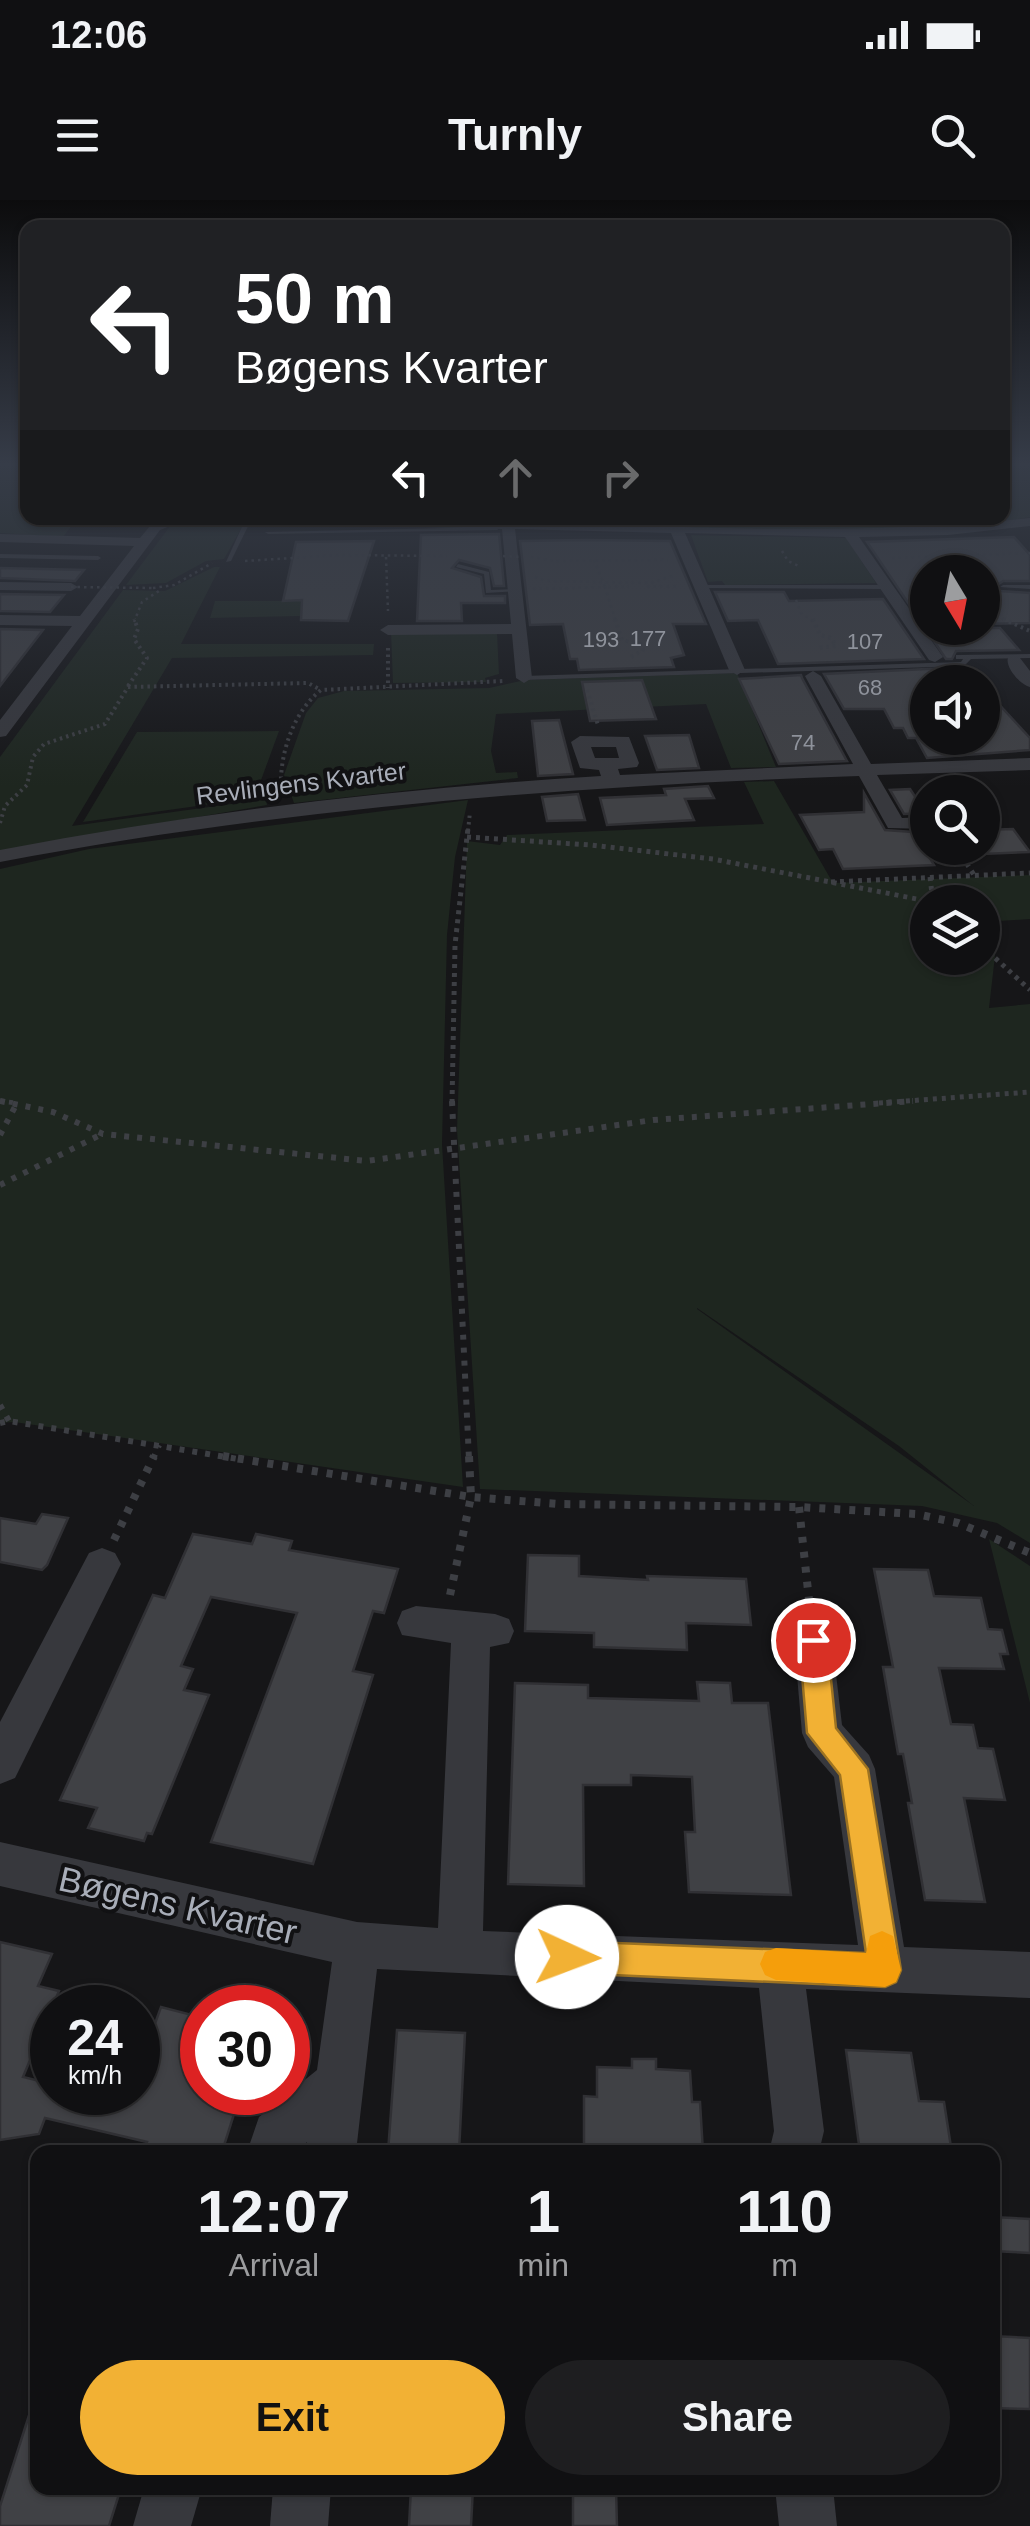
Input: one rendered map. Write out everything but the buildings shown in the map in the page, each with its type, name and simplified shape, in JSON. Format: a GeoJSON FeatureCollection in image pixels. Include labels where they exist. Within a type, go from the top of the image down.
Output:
{"type":"FeatureCollection","features":[{"type":"Feature","properties":{"kind":"street"},"geometry":{"type":"LineString","coordinates":[[0,732],[123,570]]}},
{"type":"Feature","properties":{"kind":"street"},"geometry":{"type":"LineString","coordinates":[[513,570],[524,678]]}},
{"type":"Feature","properties":{"kind":"street"},"geometry":{"type":"LineString","coordinates":[[694,570],[737,670]]}},
{"type":"Feature","properties":{"kind":"street"},"geometry":{"type":"LineString","coordinates":[[873,570],[935,657]]}},
{"type":"Feature","properties":{"kind":"street"},"geometry":{"type":"LineString","coordinates":[[0,586],[71,587]]}},
{"type":"Feature","properties":{"kind":"street"},"geometry":{"type":"LineString","coordinates":[[0,620],[84,622]]}},
{"type":"Feature","properties":{"kind":"street"},"geometry":{"type":"LineString","coordinates":[[388,630],[519,629]]}},
{"type":"Feature","properties":{"kind":"street"},"geometry":{"type":"LineString","coordinates":[[1022,659],[1030,682]]}},
{"type":"Feature","properties":{"kind":"street"},"geometry":{"type":"LineString","coordinates":[[813,676],[895,824],[910,824]]}},
{"type":"Feature","properties":{"kind":"street"},"geometry":{"type":"LineString","coordinates":[[603,742],[580,742],[586,764],[610,771]]}},
{"type":"Feature","properties":{"kind":"street","name":"Revlingens Kvarter"},"geometry":{"type":"LineString","coordinates":[[0,856],[162,826],[610,771],[864,770],[1030,764]]}},
{"type":"Feature","properties":{"kind":"street"},"geometry":{"type":"LineString","coordinates":[[0,1764],[102,1564]]}},
{"type":"Feature","properties":{"kind":"street"},"geometry":{"type":"LineString","coordinates":[[456,1627],[460,1953]]}},
{"type":"Feature","properties":{"kind":"street"},"geometry":{"type":"LineString","coordinates":[[813,1640],[822,1733],[854,1769],[885,1970]]}},
{"type":"Feature","properties":{"kind":"street","name":"Bøgens Kvarter"},"geometry":{"type":"LineString","coordinates":[[0,1864],[357,1945],[460,1953],[1030,1975]]}},
{"type":"Feature","properties":{"kind":"street"},"geometry":{"type":"LineString","coordinates":[[332,2145],[357,1945]]}},
{"type":"Feature","properties":{"kind":"street"},"geometry":{"type":"LineString","coordinates":[[780,1964],[799,2131],[796,2145]]}},
{"type":"Feature","properties":{"kind":"street"},"geometry":{"type":"LineString","coordinates":[[274,2145],[277,2135],[337,2086]]}},
{"type":"Feature","properties":{"kind":"street"},"geometry":{"type":"LineString","coordinates":[[162,2526],[172,2495]]}},
{"type":"Feature","properties":{"kind":"street"},"geometry":{"type":"LineString","coordinates":[[299,2526],[301,2495]]}},
{"type":"Feature","properties":{"kind":"street"},"geometry":{"type":"LineString","coordinates":[[805,2495],[808,2526]]}},
{"type":"Feature","properties":{"kind":"lane"},"geometry":{"type":"LineString","coordinates":[[473,570],[487,573],[488,592],[517,586]]}},
{"type":"Feature","properties":{"kind":"lane"},"geometry":{"type":"LineString","coordinates":[[701,586],[885,587]]}},
{"type":"Feature","properties":{"kind":"lane"},"geometry":{"type":"LineString","coordinates":[[1003,587],[1030,586]]}},
{"type":"Feature","properties":{"kind":"lane"},"geometry":{"type":"LineString","coordinates":[[935,657],[1022,659]]}},
{"type":"Feature","properties":{"kind":"lane"},"geometry":{"type":"LineString","coordinates":[[524,678],[964,664],[968,657]]}},
{"type":"Feature","properties":{"kind":"path"},"geometry":{"type":"LineString","coordinates":[[0,823],[6,806],[26,786],[33,756],[44,744],[105,724],[147,658],[134,639],[138,630],[133,621],[142,602],[196,570]]}},
{"type":"Feature","properties":{"kind":"path"},"geometry":{"type":"LineString","coordinates":[[597,570],[622,640],[640,644],[643,650],[627,659],[629,668],[650,676]]}},
{"type":"Feature","properties":{"kind":"path"},"geometry":{"type":"LineString","coordinates":[[517,586],[600,581],[650,583],[676,574]]}},
{"type":"Feature","properties":{"kind":"path"},"geometry":{"type":"LineString","coordinates":[[517,586],[701,586]]}},
{"type":"Feature","properties":{"kind":"path"},"geometry":{"type":"LineString","coordinates":[[789,586],[801,613],[812,616],[820,635],[831,638],[836,646],[818,648],[834,653],[840,668]]}},
{"type":"Feature","properties":{"kind":"path"},"geometry":{"type":"LineString","coordinates":[[71,587],[164,588]]}},
{"type":"Feature","properties":{"kind":"path"},"geometry":{"type":"LineString","coordinates":[[1000,616],[1005,622],[1030,631]]}},
{"type":"Feature","properties":{"kind":"path"},"geometry":{"type":"LineString","coordinates":[[128,686],[308,684],[322,690],[470,685],[524,678]]}},
{"type":"Feature","properties":{"kind":"path"},"geometry":{"type":"LineString","coordinates":[[583,679],[603,742]]}},
{"type":"Feature","properties":{"kind":"path"},"geometry":{"type":"LineString","coordinates":[[286,809],[279,786],[300,710],[309,697],[322,690]]}},
{"type":"Feature","properties":{"kind":"path"},"geometry":{"type":"LineString","coordinates":[[456,1627],[471,1498],[452,1150],[455,946],[474,787]]}},
{"type":"Feature","properties":{"kind":"path"},"geometry":{"type":"LineString","coordinates":[[466,836],[591,844],[713,859],[770,867],[818,882],[910,898]]}},
{"type":"Feature","properties":{"kind":"path"},"geometry":{"type":"LineString","coordinates":[[968,865],[974,875]]}},
{"type":"Feature","properties":{"kind":"path"},"geometry":{"type":"LineString","coordinates":[[818,882],[1030,873]]}},
{"type":"Feature","properties":{"kind":"path"},"geometry":{"type":"LineString","coordinates":[[930,877],[931,885]]}},
{"type":"Feature","properties":{"kind":"path"},"geometry":{"type":"LineString","coordinates":[[1000,962],[1030,990]]}},
{"type":"Feature","properties":{"kind":"path"},"geometry":{"type":"LineString","coordinates":[[0,1101],[78,1119],[103,1134],[324,1159],[406,1158],[653,1120],[1030,1092]]}},
{"type":"Feature","properties":{"kind":"path"},"geometry":{"type":"LineString","coordinates":[[0,1134],[17,1103]]}},
{"type":"Feature","properties":{"kind":"path"},"geometry":{"type":"LineString","coordinates":[[0,1185],[37,1163],[103,1134]]}},
{"type":"Feature","properties":{"kind":"path"},"geometry":{"type":"LineString","coordinates":[[0,1405],[4,1422],[471,1498],[558,1504],[798,1506],[916,1514],[958,1522],[1030,1553]]}},
{"type":"Feature","properties":{"kind":"path"},"geometry":{"type":"LineString","coordinates":[[102,1564],[159,1446]]}},
{"type":"Feature","properties":{"kind":"path"},"geometry":{"type":"LineString","coordinates":[[798,1506],[813,1640]]}},
{"type":"Feature","properties":{"kind":"shaded area"},"geometry":{"type":"Polygon","coordinates":[[[138,570],[190,570],[166,583],[126,585],[138,570]]]}},
{"type":"Feature","properties":{"kind":"shaded area"},"geometry":{"type":"Polygon","coordinates":[[[209,570],[219,570],[181,644],[374,644],[373,655],[172,658],[72,826],[266,799],[267,805],[0,851],[0,757],[123,590],[165,591],[209,570]]]}},
{"type":"Feature","properties":{"kind":"shaded area"},"geometry":{"type":"Polygon","coordinates":[[[703,570],[867,570],[876,583],[725,585],[722,581],[708,582],[703,570]]]}},
{"type":"Feature","properties":{"kind":"shaded area"},"geometry":{"type":"Polygon","coordinates":[[[215,601],[304,601],[300,616],[210,618],[215,601]]]}},
{"type":"Feature","properties":{"kind":"shaded area"},"geometry":{"type":"Polygon","coordinates":[[[391,632],[497,633],[499,674],[485,678],[486,682],[393,683],[391,632]]]}},
{"type":"Feature","properties":{"kind":"shaded area"},"geometry":{"type":"Polygon","coordinates":[[[737,673],[776,767],[731,768],[706,704],[496,714],[491,751],[496,773],[517,772],[518,778],[294,803],[284,775],[306,713],[318,698],[344,691],[489,688],[525,680],[737,673]]]}},
{"type":"Feature","properties":{"kind":"shaded area"},"geometry":{"type":"Polygon","coordinates":[[[279,731],[260,783],[262,797],[83,822],[137,732],[279,731]]]}},
{"type":"Feature","properties":{"kind":"shaded area"},"geometry":{"type":"Polygon","coordinates":[[[774,781],[833,883],[1030,875],[1030,919],[1000,921],[1000,885],[910,885],[910,975],[993,975],[989,1008],[1030,1004],[1030,1543],[997,1523],[922,1506],[480,1489],[457,1130],[467,841],[500,845],[507,835],[764,824],[744,782],[774,781]],[[697,1308],[974,1506],[899,1446],[697,1308]]]}},
{"type":"Feature","properties":{"kind":"shaded area"},"geometry":{"type":"Polygon","coordinates":[[[468,800],[455,857],[447,935],[442,1144],[463,1487],[0,1423],[0,869],[89,849],[468,800]]]}},
{"type":"Feature","properties":{"kind":"shaded area"},"geometry":{"type":"Polygon","coordinates":[[[989,1539],[1030,1566],[1030,1703],[989,1539]]]}},
{"type":"Feature","properties":{"kind":"slow traffic"},"geometry":{"type":"LineString","coordinates":[[776,1964],[885,1970],[882,1947]]}},
{"type":"Feature","properties":{"kind":"route"},"geometry":{"type":"LineString","coordinates":[[567,1957],[885,1970],[854,1769],[822,1733],[813,1640]]}}]}
